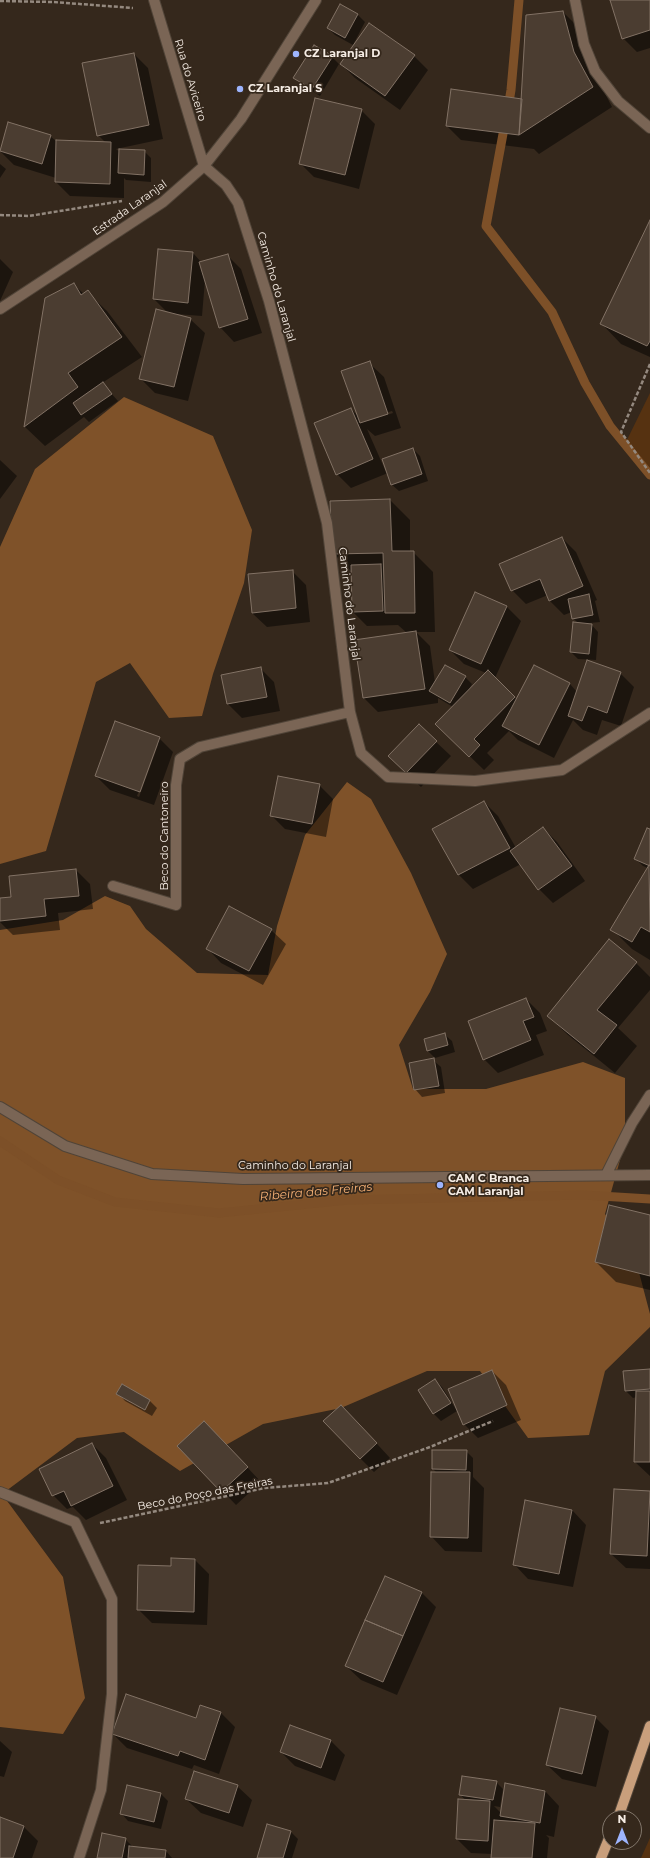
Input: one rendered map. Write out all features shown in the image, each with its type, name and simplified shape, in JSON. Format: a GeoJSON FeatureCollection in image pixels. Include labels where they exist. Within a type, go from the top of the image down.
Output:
{"type":"FeatureCollection","features":[{"type":"Feature","properties":{"kind":"main road"},"geometry":{"type":"LineString","coordinates":[[621,1810],[650,1726]]}},
{"type":"Feature","properties":{"kind":"street","name":"Rua do Aviceiro"},"geometry":{"type":"LineString","coordinates":[[154,0],[204,166]]}},
{"type":"Feature","properties":{"kind":"street","name":"Estrada Laranjal"},"geometry":{"type":"LineString","coordinates":[[0,309],[163,202],[204,166],[241,119],[316,0]]}},
{"type":"Feature","properties":{"kind":"street"},"geometry":{"type":"LineString","coordinates":[[575,0],[584,44],[595,71],[618,101],[650,128]]}},
{"type":"Feature","properties":{"kind":"street","name":"Caminho do Laranjal"},"geometry":{"type":"LineString","coordinates":[[204,166],[226,185],[238,203],[268,301],[326,523],[350,712],[360,753],[388,777],[475,781],[562,770],[650,713]]}},
{"type":"Feature","properties":{"kind":"street","name":"Beco do Cantoneiro"},"geometry":{"type":"LineString","coordinates":[[113,886],[176,905],[176,785],[180,759],[200,747],[350,712]]}},
{"type":"Feature","properties":{"kind":"street"},"geometry":{"type":"LineString","coordinates":[[606,1175],[632,1123],[650,1094]]}},
{"type":"Feature","properties":{"kind":"street","name":"Caminho do Laranjal"},"geometry":{"type":"LineString","coordinates":[[0,1108],[65,1146],[152,1174],[243,1179],[650,1175]]}},
{"type":"Feature","properties":{"kind":"street"},"geometry":{"type":"LineString","coordinates":[[0,1492],[74,1522],[112,1599],[112,1694],[101,1790],[79,1858]]}},
{"type":"Feature","properties":{"kind":"path"},"geometry":{"type":"LineString","coordinates":[[0,1],[130,7],[160,20]]}},
{"type":"Feature","properties":{"kind":"path"},"geometry":{"type":"LineString","coordinates":[[0,215],[29,216],[137,199],[163,202]]}},
{"type":"Feature","properties":{"kind":"path"},"geometry":{"type":"LineString","coordinates":[[650,364],[621,432],[650,473]]}},
{"type":"Feature","properties":{"kind":"path","name":"Beco do Poço das Freiras"},"geometry":{"type":"LineString","coordinates":[[78,1528],[265,1488],[328,1483],[430,1447],[493,1421]]}},
{"type":"Feature","properties":{"kind":"shaded area"},"geometry":{"type":"Polygon","coordinates":[[[650,393],[650,472],[624,446],[650,393]]]}},
{"type":"Feature","properties":{"kind":"shaded area"},"geometry":{"type":"Polygon","coordinates":[[[124,397],[213,436],[252,530],[244,583],[213,674],[202,716],[169,718],[130,663],[96,682],[46,851],[0,864],[0,547],[35,469],[124,397]]]}},
{"type":"Feature","properties":{"kind":"shaded area"},"geometry":{"type":"Polygon","coordinates":[[[347,782],[371,799],[411,873],[447,954],[430,992],[399,1045],[413,1089],[486,1089],[583,1062],[625,1078],[625,1142],[605,1214],[636,1261],[650,1314],[650,1327],[605,1371],[589,1435],[528,1438],[480,1371],[427,1371],[341,1408],[263,1424],[180,1471],[124,1432],[77,1438],[2,1494],[63,1577],[85,1698],[63,1734],[0,1727],[0,930],[63,920],[105,896],[130,906],[146,929],[197,973],[268,975],[277,926],[305,835],[347,782]]]}},
{"type":"Feature","properties":{"kind":"shaded area"},"geometry":{"type":"Polygon","coordinates":[[[650,1838],[650,1858],[641,1858],[650,1838]]]}},
{"type":"Feature","properties":{"kind":"building"},"geometry":{"type":"Polygon","coordinates":[[[610,0],[650,0],[650,30],[622,39],[610,0]]]}},
{"type":"Feature","properties":{"kind":"building"},"geometry":{"type":"Polygon","coordinates":[[[340,4],[358,14],[345,38],[327,28],[340,4]]]}},
{"type":"Feature","properties":{"kind":"building"},"geometry":{"type":"Polygon","coordinates":[[[563,11],[574,52],[593,87],[519,135],[526,15],[563,11]]]}},
{"type":"Feature","properties":{"kind":"building"},"geometry":{"type":"Polygon","coordinates":[[[369,23],[415,55],[385,96],[340,64],[369,23]]]}},
{"type":"Feature","properties":{"kind":"building"},"geometry":{"type":"Polygon","coordinates":[[[314,45],[333,56],[312,89],[293,78],[314,45]]]}},
{"type":"Feature","properties":{"kind":"building"},"geometry":{"type":"Polygon","coordinates":[[[134,53],[149,125],[97,136],[82,63],[134,53]]]}},
{"type":"Feature","properties":{"kind":"building"},"geometry":{"type":"Polygon","coordinates":[[[451,89],[522,99],[519,135],[446,126],[451,89]]]}},
{"type":"Feature","properties":{"kind":"building"},"geometry":{"type":"Polygon","coordinates":[[[315,98],[362,109],[345,175],[299,164],[315,98]]]}},
{"type":"Feature","properties":{"kind":"building"},"geometry":{"type":"Polygon","coordinates":[[[8,122],[51,135],[42,164],[0,151],[8,122]]]}},
{"type":"Feature","properties":{"kind":"building"},"geometry":{"type":"Polygon","coordinates":[[[56,140],[111,142],[110,184],[55,182],[56,140]]]}},
{"type":"Feature","properties":{"kind":"building"},"geometry":{"type":"Polygon","coordinates":[[[119,149],[145,150],[144,175],[118,173],[119,149]]]}},
{"type":"Feature","properties":{"kind":"building"},"geometry":{"type":"Polygon","coordinates":[[[650,220],[650,341],[647,346],[600,324],[650,220]]]}},
{"type":"Feature","properties":{"kind":"building"},"geometry":{"type":"Polygon","coordinates":[[[158,249],[193,252],[188,303],[153,299],[158,249]]]}},
{"type":"Feature","properties":{"kind":"building"},"geometry":{"type":"Polygon","coordinates":[[[228,254],[248,319],[219,328],[199,262],[228,254]]]}},
{"type":"Feature","properties":{"kind":"building"},"geometry":{"type":"Polygon","coordinates":[[[74,283],[81,295],[88,290],[122,337],[68,373],[78,387],[24,427],[45,298],[74,283]]]}},
{"type":"Feature","properties":{"kind":"building"},"geometry":{"type":"Polygon","coordinates":[[[156,309],[191,318],[174,387],[139,379],[156,309]]]}},
{"type":"Feature","properties":{"kind":"building"},"geometry":{"type":"Polygon","coordinates":[[[370,361],[388,414],[360,423],[341,371],[370,361]]]}},
{"type":"Feature","properties":{"kind":"building"},"geometry":{"type":"Polygon","coordinates":[[[103,382],[112,394],[81,415],[73,403],[103,382]]]}},
{"type":"Feature","properties":{"kind":"building"},"geometry":{"type":"Polygon","coordinates":[[[351,408],[373,459],[336,475],[314,423],[351,408]]]}},
{"type":"Feature","properties":{"kind":"building"},"geometry":{"type":"Polygon","coordinates":[[[413,448],[422,474],[391,485],[382,459],[413,448]]]}},
{"type":"Feature","properties":{"kind":"building"},"geometry":{"type":"Polygon","coordinates":[[[390,499],[392,551],[414,551],[415,613],[385,613],[383,553],[332,554],[330,501],[390,499]]]}},
{"type":"Feature","properties":{"kind":"building"},"geometry":{"type":"Polygon","coordinates":[[[562,537],[583,586],[549,601],[540,579],[511,591],[499,564],[562,537]]]}},
{"type":"Feature","properties":{"kind":"building"},"geometry":{"type":"Polygon","coordinates":[[[381,564],[383,611],[352,612],[351,565],[381,564]]]}},
{"type":"Feature","properties":{"kind":"building"},"geometry":{"type":"Polygon","coordinates":[[[293,570],[296,608],[252,613],[248,574],[293,570]]]}},
{"type":"Feature","properties":{"kind":"building"},"geometry":{"type":"Polygon","coordinates":[[[475,592],[507,606],[481,664],[449,650],[475,592]]]}},
{"type":"Feature","properties":{"kind":"building"},"geometry":{"type":"Polygon","coordinates":[[[589,594],[593,615],[572,619],[568,599],[589,594]]]}},
{"type":"Feature","properties":{"kind":"building"},"geometry":{"type":"Polygon","coordinates":[[[573,622],[592,624],[589,654],[570,652],[573,622]]]}},
{"type":"Feature","properties":{"kind":"building"},"geometry":{"type":"Polygon","coordinates":[[[416,631],[425,689],[363,698],[354,640],[416,631]]]}},
{"type":"Feature","properties":{"kind":"building"},"geometry":{"type":"Polygon","coordinates":[[[587,660],[621,672],[607,713],[588,706],[582,721],[568,716],[587,660]]]}},
{"type":"Feature","properties":{"kind":"building"},"geometry":{"type":"Polygon","coordinates":[[[445,665],[466,676],[450,703],[429,691],[445,665]]]}},
{"type":"Feature","properties":{"kind":"building"},"geometry":{"type":"Polygon","coordinates":[[[534,665],[570,683],[539,745],[502,726],[534,665]]]}},
{"type":"Feature","properties":{"kind":"building"},"geometry":{"type":"Polygon","coordinates":[[[261,667],[267,697],[227,704],[221,675],[261,667]]]}},
{"type":"Feature","properties":{"kind":"building"},"geometry":{"type":"Polygon","coordinates":[[[488,670],[515,697],[474,739],[480,745],[469,757],[435,724],[488,670]]]}},
{"type":"Feature","properties":{"kind":"building"},"geometry":{"type":"Polygon","coordinates":[[[115,721],[160,737],[140,792],[95,776],[115,721]]]}},
{"type":"Feature","properties":{"kind":"building"},"geometry":{"type":"Polygon","coordinates":[[[419,724],[437,741],[406,773],[388,756],[419,724]]]}},
{"type":"Feature","properties":{"kind":"building"},"geometry":{"type":"Polygon","coordinates":[[[278,776],[320,784],[312,824],[270,816],[278,776]]]}},
{"type":"Feature","properties":{"kind":"building"},"geometry":{"type":"Polygon","coordinates":[[[484,801],[510,848],[458,875],[432,829],[484,801]]]}},
{"type":"Feature","properties":{"kind":"building"},"geometry":{"type":"Polygon","coordinates":[[[543,827],[572,866],[538,890],[510,851],[543,827]]]}},
{"type":"Feature","properties":{"kind":"building"},"geometry":{"type":"Polygon","coordinates":[[[647,828],[650,829],[650,866],[634,859],[647,828]]]}},
{"type":"Feature","properties":{"kind":"building"},"geometry":{"type":"Polygon","coordinates":[[[649,865],[650,932],[641,927],[632,942],[610,930],[649,865]]]}},
{"type":"Feature","properties":{"kind":"building"},"geometry":{"type":"Polygon","coordinates":[[[76,869],[79,896],[44,899],[46,916],[0,921],[0,898],[11,897],[9,876],[76,869]]]}},
{"type":"Feature","properties":{"kind":"building"},"geometry":{"type":"Polygon","coordinates":[[[229,906],[272,929],[249,971],[206,949],[229,906]]]}},
{"type":"Feature","properties":{"kind":"building"},"geometry":{"type":"Polygon","coordinates":[[[609,939],[637,962],[597,1010],[617,1025],[594,1054],[547,1016],[609,939]]]}},
{"type":"Feature","properties":{"kind":"building"},"geometry":{"type":"Polygon","coordinates":[[[526,998],[534,1017],[523,1021],[531,1040],[483,1060],[468,1021],[526,998]]]}},
{"type":"Feature","properties":{"kind":"building"},"geometry":{"type":"Polygon","coordinates":[[[445,1033],[448,1045],[427,1051],[424,1039],[445,1033]]]}},
{"type":"Feature","properties":{"kind":"building"},"geometry":{"type":"Polygon","coordinates":[[[434,1058],[439,1086],[414,1090],[409,1063],[434,1058]]]}},
{"type":"Feature","properties":{"kind":"building"},"geometry":{"type":"Polygon","coordinates":[[[609,1205],[650,1215],[650,1276],[595,1262],[609,1205]]]}},
{"type":"Feature","properties":{"kind":"building"},"geometry":{"type":"Polygon","coordinates":[[[650,1369],[650,1389],[625,1391],[623,1371],[650,1369]]]}},
{"type":"Feature","properties":{"kind":"building"},"geometry":{"type":"Polygon","coordinates":[[[492,1370],[507,1405],[463,1425],[448,1389],[492,1370]]]}},
{"type":"Feature","properties":{"kind":"building"},"geometry":{"type":"Polygon","coordinates":[[[435,1379],[451,1403],[433,1414],[418,1390],[435,1379]]]}},
{"type":"Feature","properties":{"kind":"building"},"geometry":{"type":"Polygon","coordinates":[[[122,1384],[150,1400],[145,1410],[116,1394],[122,1384]]]}},
{"type":"Feature","properties":{"kind":"building"},"geometry":{"type":"Polygon","coordinates":[[[636,1391],[650,1391],[650,1462],[634,1462],[636,1391]]]}},
{"type":"Feature","properties":{"kind":"building"},"geometry":{"type":"Polygon","coordinates":[[[341,1405],[377,1443],[360,1459],[323,1421],[341,1405]]]}},
{"type":"Feature","properties":{"kind":"building"},"geometry":{"type":"Polygon","coordinates":[[[204,1421],[248,1467],[221,1492],[177,1446],[204,1421]]]}},
{"type":"Feature","properties":{"kind":"building"},"geometry":{"type":"Polygon","coordinates":[[[92,1443],[113,1486],[71,1506],[64,1491],[52,1496],[39,1469],[92,1443]]]}},
{"type":"Feature","properties":{"kind":"building"},"geometry":{"type":"Polygon","coordinates":[[[432,1450],[467,1450],[466,1470],[432,1469],[432,1450]]]}},
{"type":"Feature","properties":{"kind":"building"},"geometry":{"type":"Polygon","coordinates":[[[431,1472],[470,1472],[468,1538],[430,1537],[431,1472]]]}},
{"type":"Feature","properties":{"kind":"building"},"geometry":{"type":"Polygon","coordinates":[[[614,1489],[650,1491],[647,1556],[610,1554],[614,1489]]]}},
{"type":"Feature","properties":{"kind":"building"},"geometry":{"type":"Polygon","coordinates":[[[525,1500],[572,1510],[559,1574],[513,1565],[525,1500]]]}},
{"type":"Feature","properties":{"kind":"building"},"geometry":{"type":"Polygon","coordinates":[[[171,1558],[195,1559],[194,1612],[137,1610],[138,1565],[171,1566],[171,1558]]]}},
{"type":"Feature","properties":{"kind":"building"},"geometry":{"type":"Polygon","coordinates":[[[385,1576],[422,1592],[403,1636],[365,1620],[385,1576]]]}},
{"type":"Feature","properties":{"kind":"building"},"geometry":{"type":"Polygon","coordinates":[[[365,1620],[403,1636],[383,1682],[345,1666],[365,1620]]]}},
{"type":"Feature","properties":{"kind":"building"},"geometry":{"type":"Polygon","coordinates":[[[126,1694],[196,1718],[200,1705],[221,1712],[205,1760],[180,1751],[178,1756],[112,1734],[126,1694]]]}},
{"type":"Feature","properties":{"kind":"building"},"geometry":{"type":"Polygon","coordinates":[[[560,1708],[596,1716],[582,1774],[546,1765],[560,1708]]]}},
{"type":"Feature","properties":{"kind":"building"},"geometry":{"type":"Polygon","coordinates":[[[290,1725],[331,1740],[321,1768],[280,1752],[290,1725]]]}},
{"type":"Feature","properties":{"kind":"building"},"geometry":{"type":"Polygon","coordinates":[[[194,1771],[238,1785],[229,1813],[185,1799],[194,1771]]]}},
{"type":"Feature","properties":{"kind":"building"},"geometry":{"type":"Polygon","coordinates":[[[462,1776],[497,1781],[493,1800],[459,1795],[462,1776]]]}},
{"type":"Feature","properties":{"kind":"building"},"geometry":{"type":"Polygon","coordinates":[[[505,1783],[545,1791],[540,1823],[500,1816],[505,1783]]]}},
{"type":"Feature","properties":{"kind":"building"},"geometry":{"type":"Polygon","coordinates":[[[127,1785],[161,1793],[154,1822],[120,1814],[127,1785]]]}},
{"type":"Feature","properties":{"kind":"building"},"geometry":{"type":"Polygon","coordinates":[[[458,1799],[490,1801],[488,1841],[456,1839],[458,1799]]]}},
{"type":"Feature","properties":{"kind":"building"},"geometry":{"type":"Polygon","coordinates":[[[0,1817],[24,1826],[13,1858],[0,1858],[0,1817]]]}},
{"type":"Feature","properties":{"kind":"building"},"geometry":{"type":"Polygon","coordinates":[[[494,1820],[535,1823],[532,1858],[491,1858],[494,1820]]]}},
{"type":"Feature","properties":{"kind":"building"},"geometry":{"type":"Polygon","coordinates":[[[267,1824],[291,1831],[283,1858],[257,1858],[267,1824]]]}},
{"type":"Feature","properties":{"kind":"building"},"geometry":{"type":"Polygon","coordinates":[[[102,1833],[126,1838],[122,1858],[97,1858],[102,1833]]]}},
{"type":"Feature","properties":{"kind":"building"},"geometry":{"type":"Polygon","coordinates":[[[129,1846],[166,1850],[165,1858],[128,1858],[129,1846]]]}},
{"type":"Feature","properties":{"kind":"waterway"},"geometry":{"type":"LineString","coordinates":[[508,108],[519,0]]}},
{"type":"Feature","properties":{"kind":"waterway"},"geometry":{"type":"LineString","coordinates":[[505,123],[486,226],[552,312],[585,383],[610,426],[650,475]]}},
{"type":"Feature","properties":{"kind":"waterway","name":"Ribeira das Freiras"},"geometry":{"type":"LineString","coordinates":[[0,1141],[58,1180],[115,1202],[219,1213],[348,1200],[584,1195],[650,1199]]}},
{"type":"Feature","properties":{"kind":"place","name":"CZ Laranjal D"},"geometry":{"type":"Point","coordinates":[296,54]}},
{"type":"Feature","properties":{"kind":"place","name":"CZ Laranjal S"},"geometry":{"type":"Point","coordinates":[240,89]}},
{"type":"Feature","properties":{"kind":"place","name":"CAM C Branca CAM Laranjal"},"geometry":{"type":"Point","coordinates":[440,1185]}}]}
